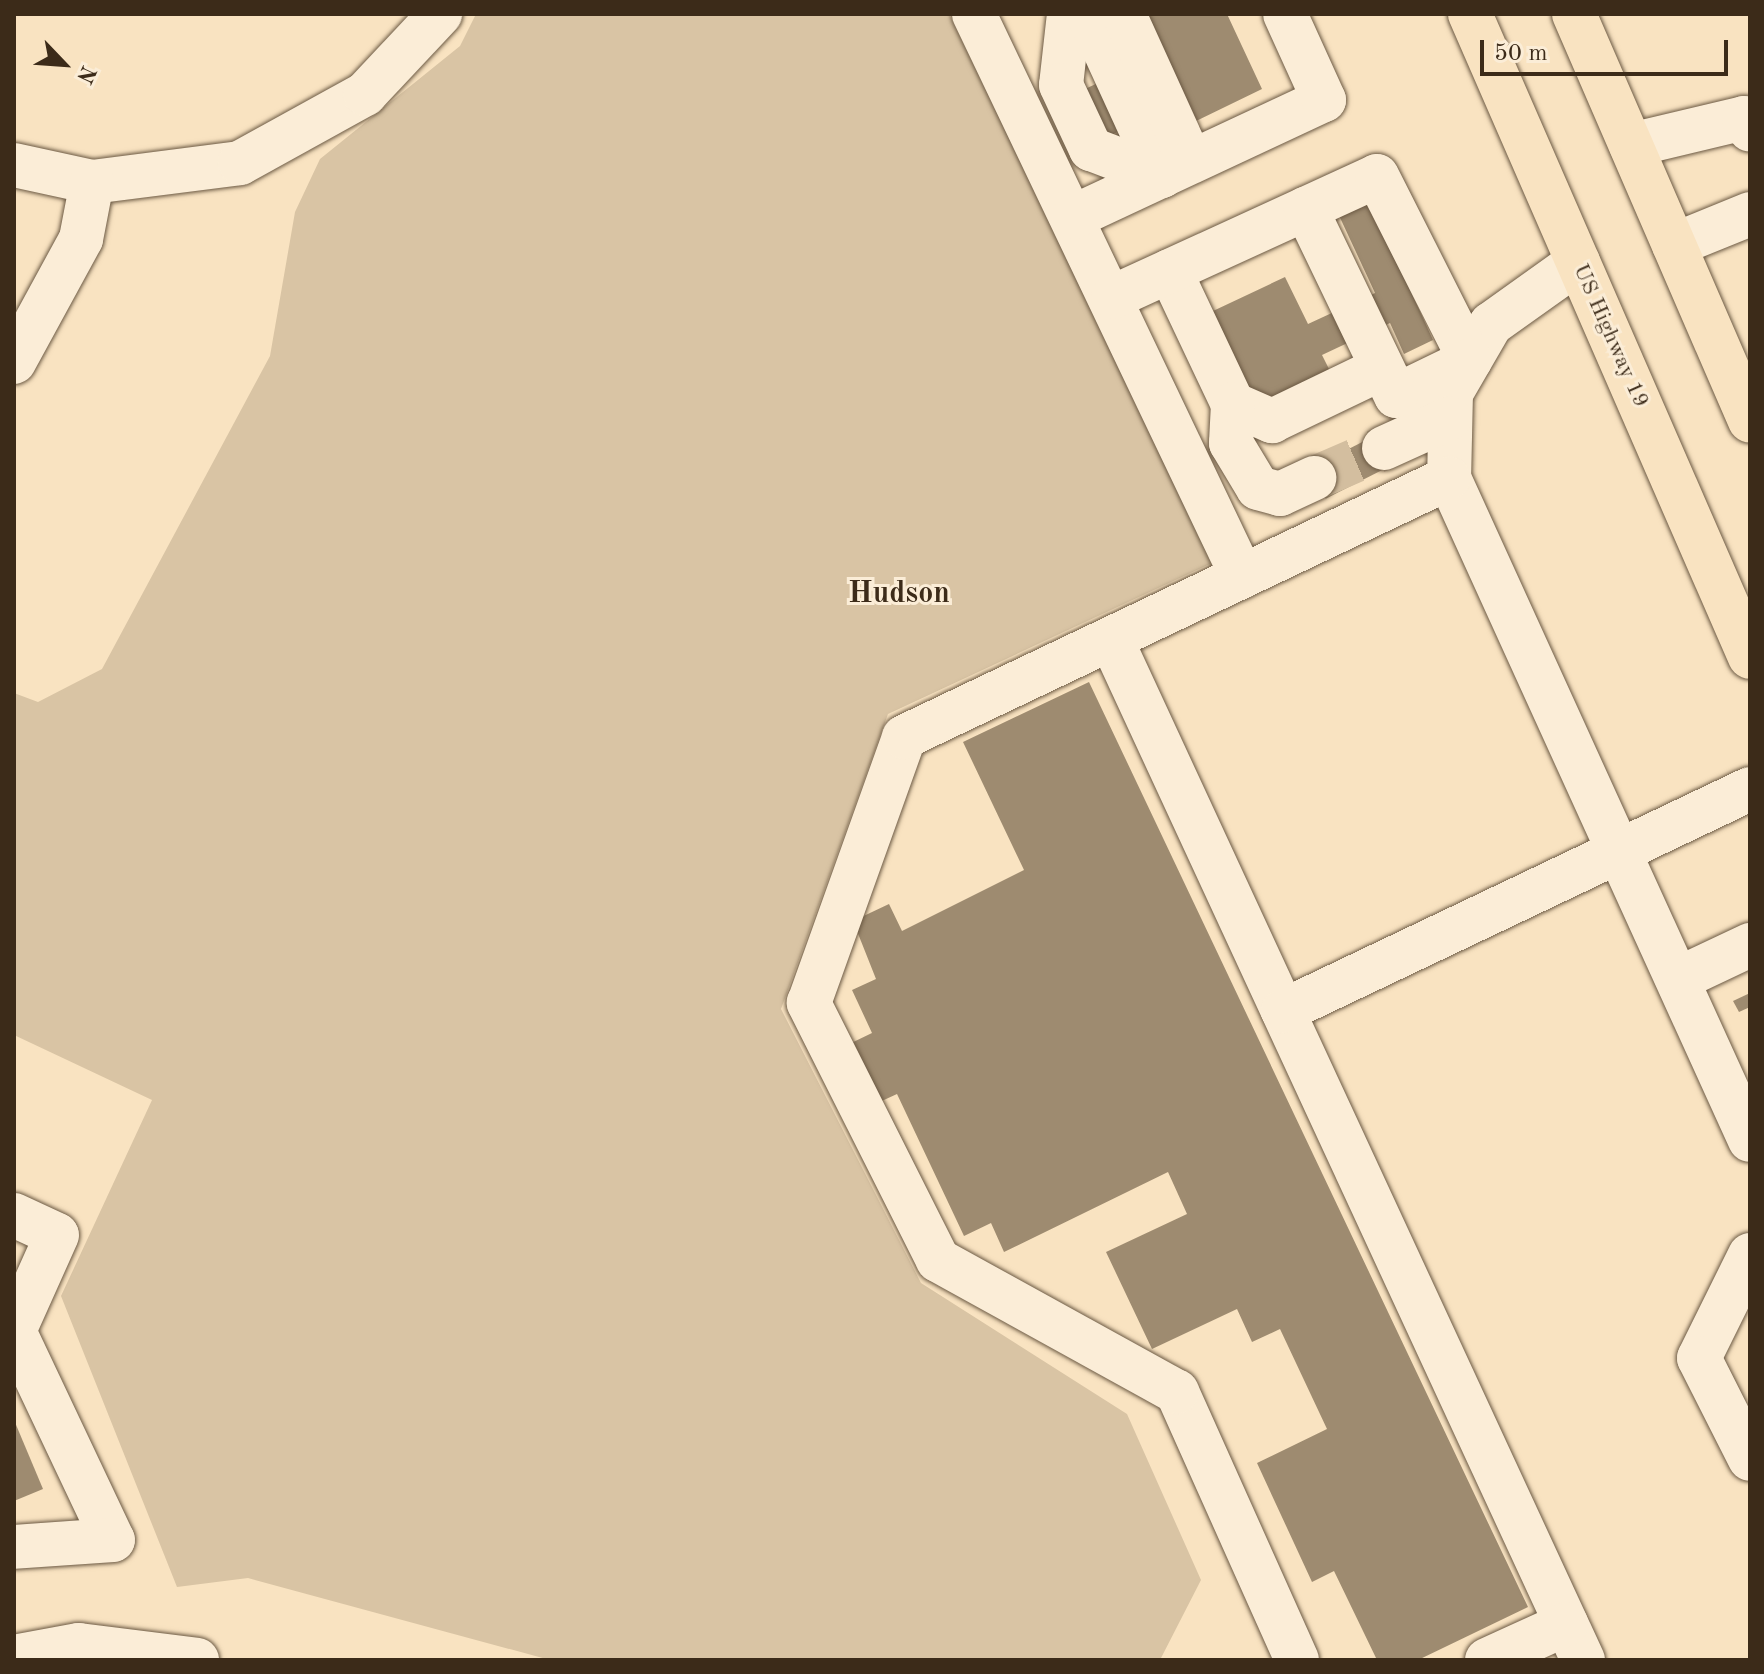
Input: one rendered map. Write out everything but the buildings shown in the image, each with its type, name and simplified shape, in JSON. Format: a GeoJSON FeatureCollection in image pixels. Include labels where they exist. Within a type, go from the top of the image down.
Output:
{"type":"FeatureCollection","features":[{"type":"Feature","properties":{"kind":"highway","name":"US Highway 19"},"geometry":{"type":"LineString","coordinates":[[1470,14],[1750,657]]}},
{"type":"Feature","properties":{"kind":"highway"},"geometry":{"type":"LineString","coordinates":[[1574,14],[1748,411]]}},
{"type":"Feature","properties":{"kind":"street"},"geometry":{"type":"LineString","coordinates":[[14,165],[92,182],[240,163],[365,94],[440,14]]}},
{"type":"Feature","properties":{"kind":"street"},"geometry":{"type":"LineString","coordinates":[[974,14],[1113,297],[1242,576]]}},
{"type":"Feature","properties":{"kind":"street"},"geometry":{"type":"LineString","coordinates":[[1088,14],[1159,167]]}},
{"type":"Feature","properties":{"kind":"street"},"geometry":{"type":"LineString","coordinates":[[1108,14],[1159,167]]}},
{"type":"Feature","properties":{"kind":"street"},"geometry":{"type":"LineString","coordinates":[[1124,14],[1159,167]]}},
{"type":"Feature","properties":{"kind":"street"},"geometry":{"type":"LineString","coordinates":[[1073,217],[1159,167],[1324,100],[1285,14]]}},
{"type":"Feature","properties":{"kind":"street"},"geometry":{"type":"LineString","coordinates":[[1067,33],[1159,167]]}},
{"type":"Feature","properties":{"kind":"street"},"geometry":{"type":"LineString","coordinates":[[1631,145],[1744,118],[1750,130]]}},
{"type":"Feature","properties":{"kind":"street"},"geometry":{"type":"LineString","coordinates":[[1113,297],[1377,176],[1470,360]]}},
{"type":"Feature","properties":{"kind":"street"},"geometry":{"type":"LineString","coordinates":[[14,362],[81,239],[92,182]]}},
{"type":"Feature","properties":{"kind":"street"},"geometry":{"type":"LineString","coordinates":[[1306,209],[1396,396],[1470,360]]}},
{"type":"Feature","properties":{"kind":"street"},"geometry":{"type":"LineString","coordinates":[[1674,245],[1750,214]]}},
{"type":"Feature","properties":{"kind":"street"},"geometry":{"type":"LineString","coordinates":[[1578,262],[1491,324],[1451,393],[1449,478],[1750,1140]]}},
{"type":"Feature","properties":{"kind":"street"},"geometry":{"type":"LineString","coordinates":[[1170,271],[1233,404],[1231,443],[1258,488],[1280,494],[1315,478]]}},
{"type":"Feature","properties":{"kind":"street"},"geometry":{"type":"LineString","coordinates":[[1233,404],[1272,421],[1382,368]]}},
{"type":"Feature","properties":{"kind":"street"},"geometry":{"type":"LineString","coordinates":[[1384,448],[1450,418]]}},
{"type":"Feature","properties":{"kind":"street"},"geometry":{"type":"LineString","coordinates":[[1297,1660],[1177,1392],[938,1260],[809,1003],[904,737],[1449,478]]}},
{"type":"Feature","properties":{"kind":"street"},"geometry":{"type":"LineString","coordinates":[[1111,639],[1574,1642],[1487,1660]]}},
{"type":"Feature","properties":{"kind":"street"},"geometry":{"type":"LineString","coordinates":[[1283,1011],[1750,789]]}},
{"type":"Feature","properties":{"kind":"street"},"geometry":{"type":"LineString","coordinates":[[1678,979],[1750,945]]}},
{"type":"Feature","properties":{"kind":"street"},"geometry":{"type":"LineString","coordinates":[[14,1215],[57,1235],[19,1305],[14,1331],[113,1540],[14,1547]]}},
{"type":"Feature","properties":{"kind":"street"},"geometry":{"type":"LineString","coordinates":[[1750,1255],[1699,1358],[1750,1459]]}},
{"type":"Feature","properties":{"kind":"street"},"geometry":{"type":"LineString","coordinates":[[14,1657],[79,1645],[197,1660]]}},
{"type":"Feature","properties":{"kind":"shaded area"},"geometry":{"type":"Polygon","coordinates":[[[476,14],[949,14],[1214,562],[888,714],[781,1009],[921,1283],[1127,1414],[1201,1580],[1160,1660],[550,1660],[248,1578],[177,1587],[61,1296],[152,1100],[14,1035],[14,693],[38,702],[102,669],[270,356],[295,212],[320,159],[460,46],[476,14]]]}},
{"type":"Feature","properties":{"kind":"tunnel"},"geometry":{"type":"LineString","coordinates":[[1315,478],[1384,448]]}},
{"type":"Feature","properties":{"kind":"district","name":"Hudson"},"geometry":{"type":"Point","coordinates":[899,594]}}]}
